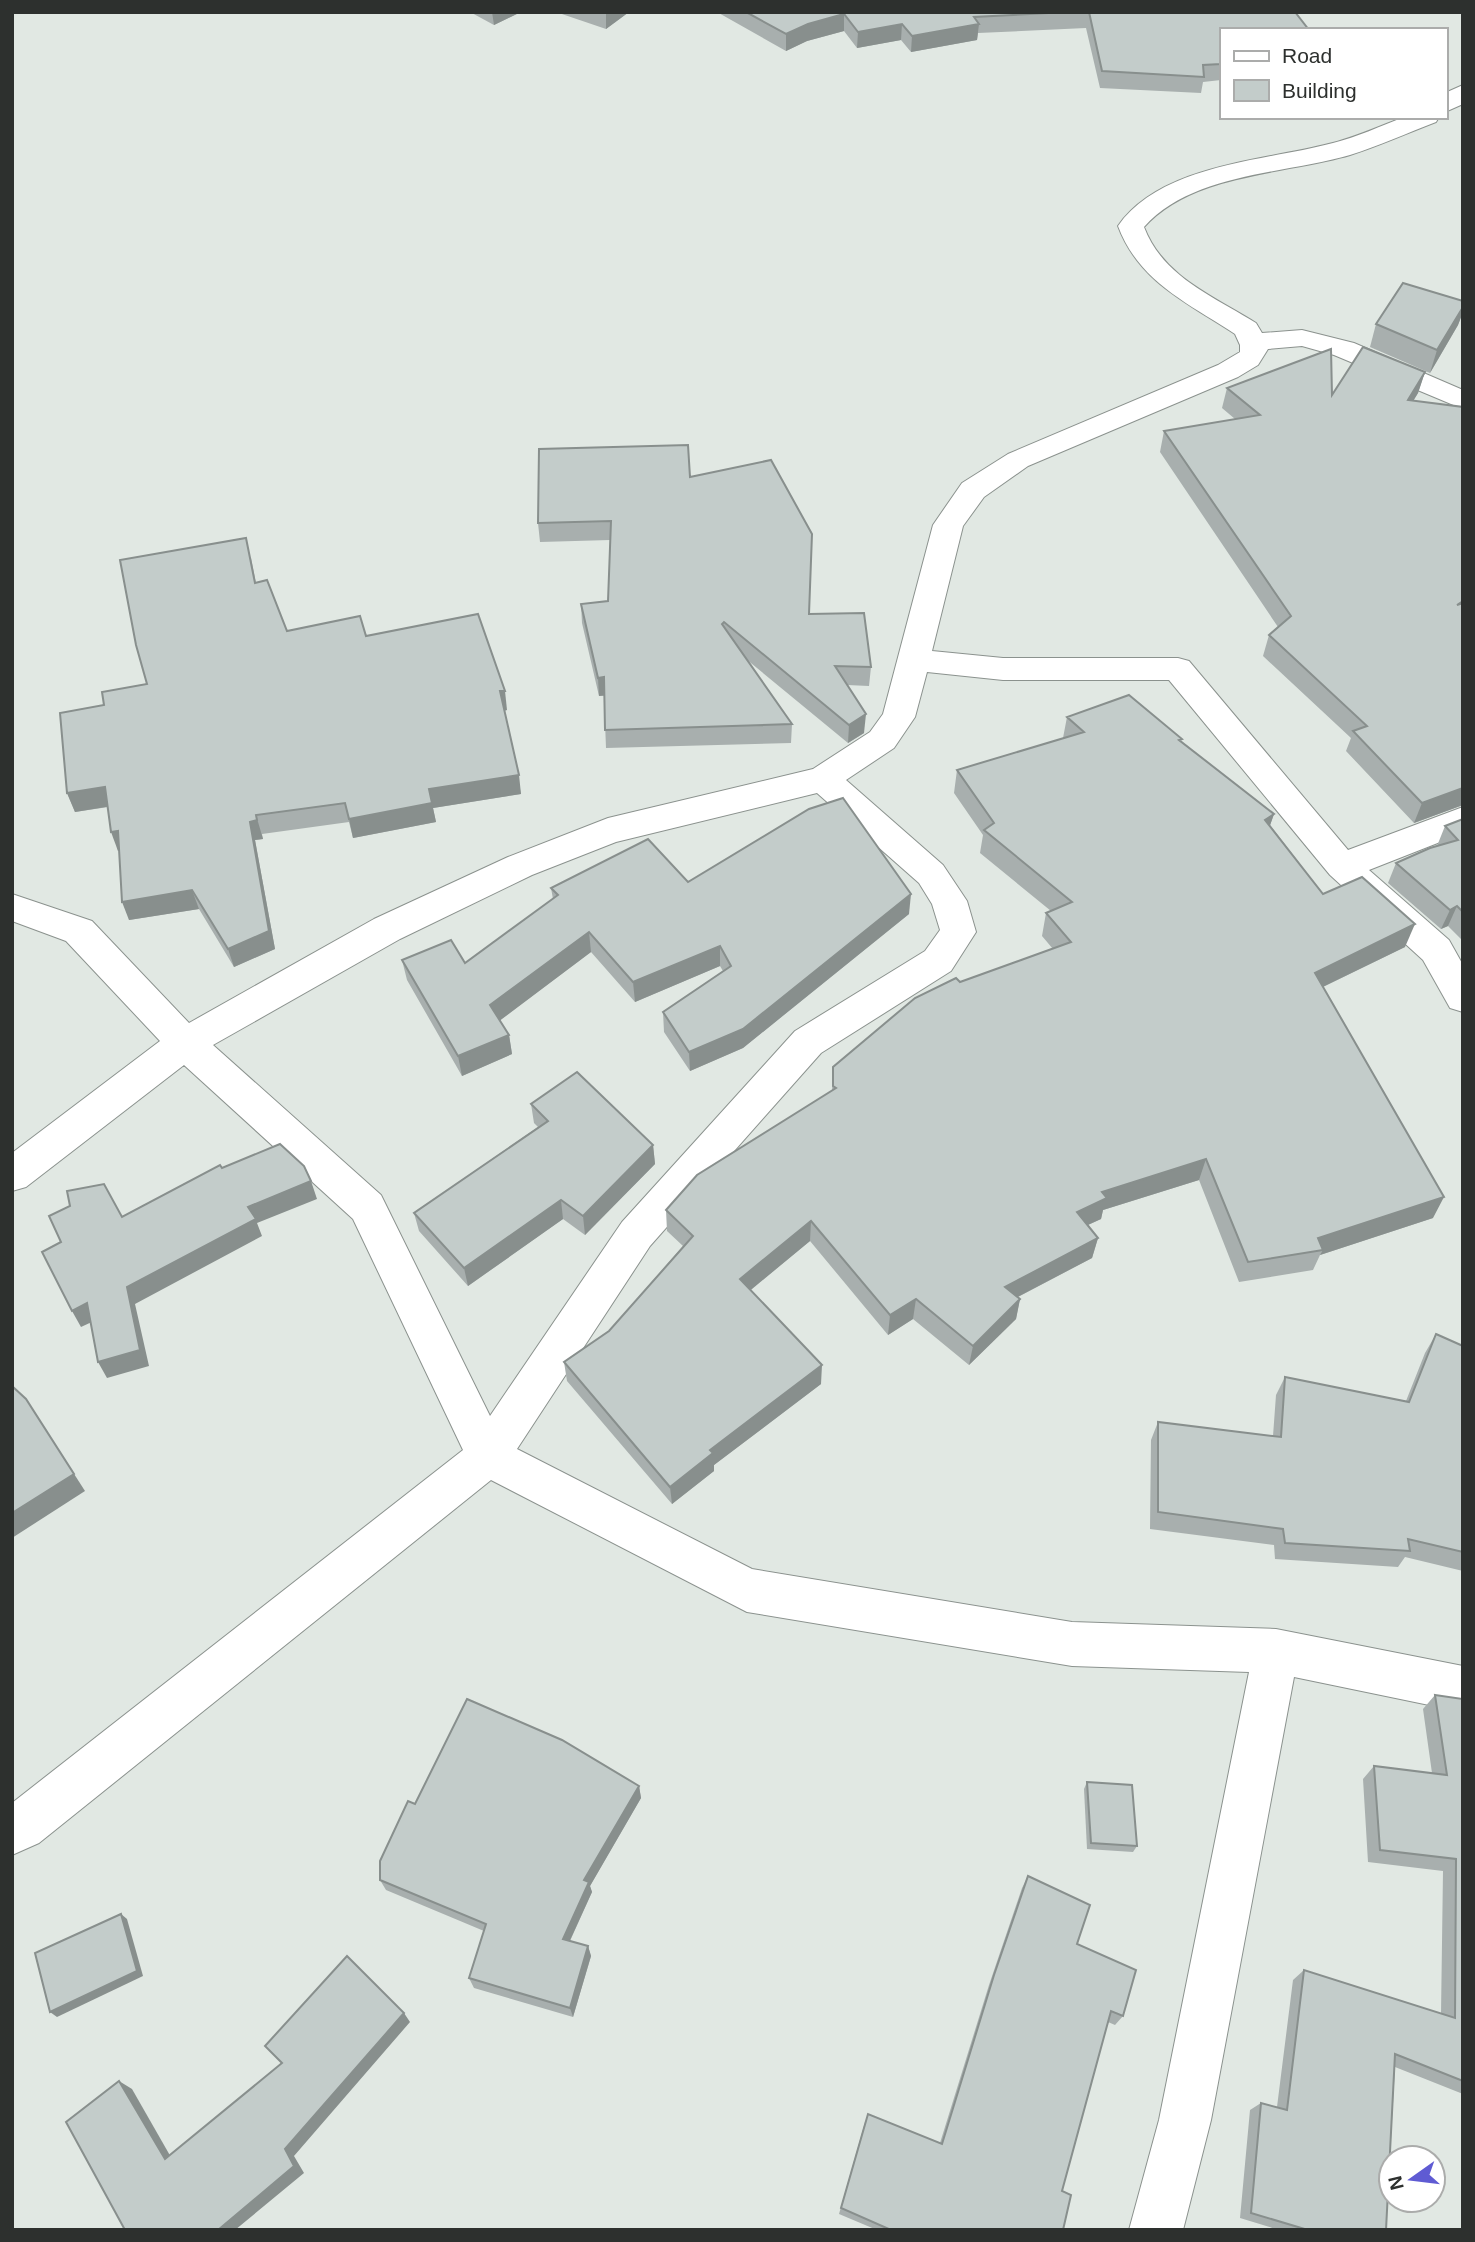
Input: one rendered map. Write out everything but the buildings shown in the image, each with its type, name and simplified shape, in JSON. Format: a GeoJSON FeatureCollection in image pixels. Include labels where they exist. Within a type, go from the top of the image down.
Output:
{"type":"FeatureCollection","features":[{"type":"Feature","properties":{"kind":"street"},"geometry":{"type":"LineString","coordinates":[[1447,103],[1463,92]]}},
{"type":"Feature","properties":{"kind":"street"},"geometry":{"type":"LineString","coordinates":[[12,1175],[185,1043],[387,929],[520,866],[608,831],[823,779],[882,740],[899,717],[948,525],[973,490],[1018,460],[1228,372],[1251,359],[1255,342],[1246,329],[1159,274],[1136,246],[1131,226],[1146,209],[1177,191],[1228,173],[1342,149],[1422,119]]}},
{"type":"Feature","properties":{"kind":"street"},"geometry":{"type":"LineString","coordinates":[[1255,342],[1302,338],[1344,349],[1463,400]]}},
{"type":"Feature","properties":{"kind":"street"},"geometry":{"type":"LineString","coordinates":[[913,660],[1003,669],[1178,669],[1342,866],[1436,950],[1463,998]]}},
{"type":"Feature","properties":{"kind":"street"},"geometry":{"type":"LineString","coordinates":[[12,1831],[22,1826],[488,1456],[636,1234],[808,1042],[938,961],[958,932],[949,901],[931,874],[823,779]]}},
{"type":"Feature","properties":{"kind":"street"},"geometry":{"type":"LineString","coordinates":[[1342,866],[1463,819]]}},
{"type":"Feature","properties":{"kind":"street"},"geometry":{"type":"LineString","coordinates":[[12,907],[79,931],[185,1043],[367,1207],[488,1456],[747,1590],[1072,1644],[1276,1651],[1463,1689]]}},
{"type":"Feature","properties":{"kind":"street"},"geometry":{"type":"LineString","coordinates":[[1156,2230],[1185,2120],[1276,1651]]}}]}
